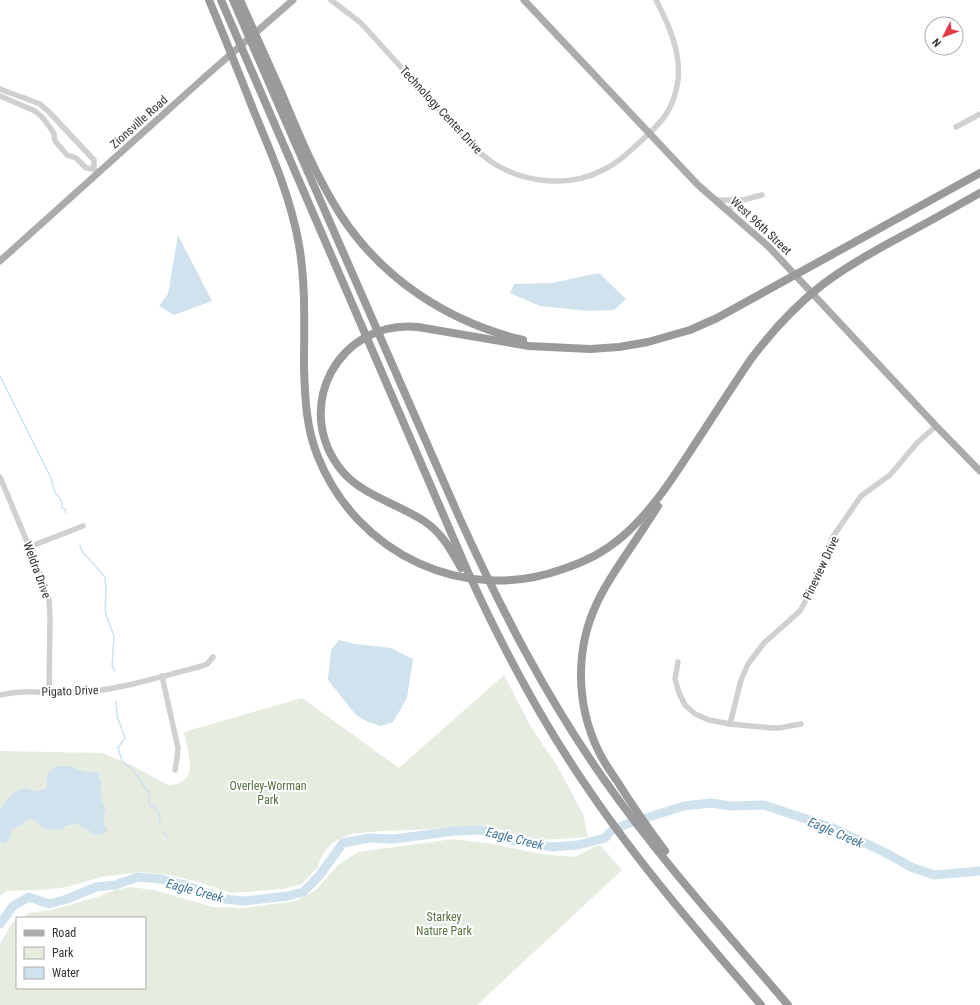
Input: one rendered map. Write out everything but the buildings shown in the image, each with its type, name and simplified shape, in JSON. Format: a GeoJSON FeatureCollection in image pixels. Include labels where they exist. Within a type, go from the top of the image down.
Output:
{"type":"FeatureCollection","features":[{"type":"Feature","properties":{"kind":"highway"},"geometry":{"type":"LineString","coordinates":[[209,0],[280,174],[290,205],[301,259],[306,406],[310,432],[317,456],[328,478],[342,501],[356,519],[391,548],[410,559],[448,574],[478,580],[517,580],[535,578],[584,561],[607,548],[626,534],[645,515],[679,470]]}},
{"type":"Feature","properties":{"kind":"highway"},"geometry":{"type":"LineString","coordinates":[[221,0],[483,605],[506,652],[542,717],[600,806],[642,863],[761,1005]]}},
{"type":"Feature","properties":{"kind":"highway"},"geometry":{"type":"LineString","coordinates":[[233,0],[245,19],[259,51],[300,154],[460,519],[505,615],[528,658],[586,752],[619,800],[689,888],[788,1005]]}},
{"type":"Feature","properties":{"kind":"highway"},"geometry":{"type":"LineString","coordinates":[[240,0],[245,19]]}},
{"type":"Feature","properties":{"kind":"highway"},"geometry":{"type":"LineString","coordinates":[[259,51],[330,197],[353,231],[381,264],[427,300],[466,321],[516,339],[565,348]]}},
{"type":"Feature","properties":{"kind":"highway"},"geometry":{"type":"LineString","coordinates":[[483,605],[451,549],[440,535],[424,521],[367,491],[355,483],[343,473],[329,452],[321,427],[321,398],[325,383],[332,370],[341,357],[354,344],[368,335],[405,326],[529,346],[590,349],[619,347],[648,342],[677,334],[717,318],[980,174]]}},
{"type":"Feature","properties":{"kind":"highway"},"geometry":{"type":"LineString","coordinates":[[665,856],[598,752],[588,724],[583,702],[581,680],[583,647],[588,627],[599,599],[662,500],[679,470],[751,359],[788,315],[802,301],[836,274],[863,257],[980,193]]}},
{"type":"Feature","properties":{"kind":"main road","name":"Zionsville Road"},"geometry":{"type":"LineString","coordinates":[[0,261],[96,171],[293,0]]}},
{"type":"Feature","properties":{"kind":"main road","name":"West 96th Street"},"geometry":{"type":"LineString","coordinates":[[524,0],[698,185],[769,247],[980,471]]}},
{"type":"Feature","properties":{"kind":"street","name":"Technology Center Drive"},"geometry":{"type":"LineString","coordinates":[[331,0],[361,23],[476,150],[493,163],[512,173],[534,180],[557,181],[590,176],[602,171],[620,160],[663,120],[672,106],[678,80],[677,53],[667,22],[656,0]]}},
{"type":"Feature","properties":{"kind":"street"},"geometry":{"type":"LineString","coordinates":[[0,89],[40,104],[94,160],[96,171],[86,168],[76,158],[67,154],[55,141],[54,134],[43,118],[35,111],[0,96]]}},
{"type":"Feature","properties":{"kind":"street"},"geometry":{"type":"LineString","coordinates":[[956,127],[980,114]]}},
{"type":"Feature","properties":{"kind":"street"},"geometry":{"type":"LineString","coordinates":[[716,200],[743,200],[762,195]]}},
{"type":"Feature","properties":{"kind":"street"},"geometry":{"type":"LineString","coordinates":[[728,210],[743,200]]}},
{"type":"Feature","properties":{"kind":"street","name":"Pineview Drive"},"geometry":{"type":"LineString","coordinates":[[730,724],[741,680],[748,664],[764,643],[800,611],[819,576],[832,538],[861,496],[890,475],[918,442],[936,426]]}},
{"type":"Feature","properties":{"kind":"street","name":"Weldra Drive"},"geometry":{"type":"LineString","coordinates":[[0,477],[40,573],[49,600],[49,693]]}},
{"type":"Feature","properties":{"kind":"street"},"geometry":{"type":"LineString","coordinates":[[29,547],[83,526]]}},
{"type":"Feature","properties":{"kind":"street","name":"Pigato Drive"},"geometry":{"type":"LineString","coordinates":[[0,695],[32,692],[85,692],[118,687],[202,666],[207,664],[213,657]]}},
{"type":"Feature","properties":{"kind":"street"},"geometry":{"type":"LineString","coordinates":[[678,662],[675,679],[679,693],[685,705],[695,714],[709,720],[730,724],[779,728],[801,724]]}},
{"type":"Feature","properties":{"kind":"street"},"geometry":{"type":"LineString","coordinates":[[162,676],[178,748],[175,770]]}},
{"type":"Feature","properties":{"kind":"green space","name":"Overley-Worman Park"},"geometry":{"type":"Polygon","coordinates":[[[504,675],[531,727],[559,769],[583,814],[588,837],[541,840],[517,835],[487,825],[350,834],[332,843],[323,854],[317,868],[302,884],[284,889],[232,893],[170,875],[141,872],[101,877],[67,887],[42,890],[7,891],[0,896],[0,751],[102,753],[131,765],[170,786],[179,783],[188,776],[190,765],[184,732],[302,698],[399,768],[504,675]]]}},
{"type":"Feature","properties":{"kind":"green space","name":"Starkey Nature Park"},"geometry":{"type":"Polygon","coordinates":[[[453,839],[493,844],[541,854],[574,857],[600,845],[622,870],[477,1005],[0,1005],[0,944],[12,923],[16,921],[16,989],[146,989],[146,917],[22,917],[28,913],[52,910],[97,897],[115,890],[130,887],[154,890],[213,907],[245,908],[296,901],[317,889],[337,866],[358,852],[453,839]]]}},
{"type":"Feature","properties":{"kind":"water"},"geometry":{"type":"Polygon","coordinates":[[[178,235],[212,301],[174,315],[159,306],[168,294],[178,235]]]}},
{"type":"Feature","properties":{"kind":"water"},"geometry":{"type":"Polygon","coordinates":[[[599,273],[626,299],[614,310],[588,311],[540,306],[510,293],[514,284],[552,283],[599,273]]]}},
{"type":"Feature","properties":{"kind":"water"},"geometry":{"type":"Polygon","coordinates":[[[339,640],[355,644],[391,648],[413,659],[407,698],[393,722],[381,726],[368,722],[356,715],[328,680],[331,650],[339,640]]]}},
{"type":"Feature","properties":{"kind":"water"},"geometry":{"type":"Polygon","coordinates":[[[61,766],[68,766],[86,772],[97,772],[99,774],[102,783],[100,790],[106,812],[103,814],[105,822],[103,824],[107,829],[102,836],[98,834],[95,835],[77,823],[55,830],[43,828],[32,819],[26,820],[23,824],[16,827],[11,832],[5,844],[0,842],[0,810],[7,800],[17,790],[24,788],[37,791],[46,788],[48,773],[61,766]]]}},
{"type":"Feature","properties":{"kind":"waterway"},"geometry":{"type":"LineString","coordinates":[[0,376],[51,478],[54,490],[62,503],[62,508],[65,509],[66,513]]}},
{"type":"Feature","properties":{"kind":"waterway"},"geometry":{"type":"LineString","coordinates":[[80,545],[82,551],[105,577],[105,608],[114,636],[112,665],[115,671]]}},
{"type":"Feature","properties":{"kind":"waterway"},"geometry":{"type":"LineString","coordinates":[[116,701],[117,716],[125,738],[118,748],[122,761],[133,770],[149,794],[149,804],[156,808],[159,812],[160,824]]}},
{"type":"Feature","properties":{"kind":"waterway","name":"Eagle Creek"},"geometry":{"type":"LineString","coordinates":[[0,924],[13,906],[29,897],[49,904],[67,899],[96,887],[115,885],[138,877],[160,879],[185,885],[223,899],[244,901],[288,896],[303,892],[319,876],[343,843],[369,838],[394,839],[455,831],[484,830],[512,840],[532,844],[552,847],[578,845],[605,838],[611,831],[627,824],[684,806],[711,803],[730,806],[764,805],[833,828],[884,852],[911,867],[934,875],[980,871]]}},
{"type":"Feature","properties":{"kind":"waterway"},"geometry":{"type":"LineString","coordinates":[[164,832],[165,835],[169,837]]}}]}
